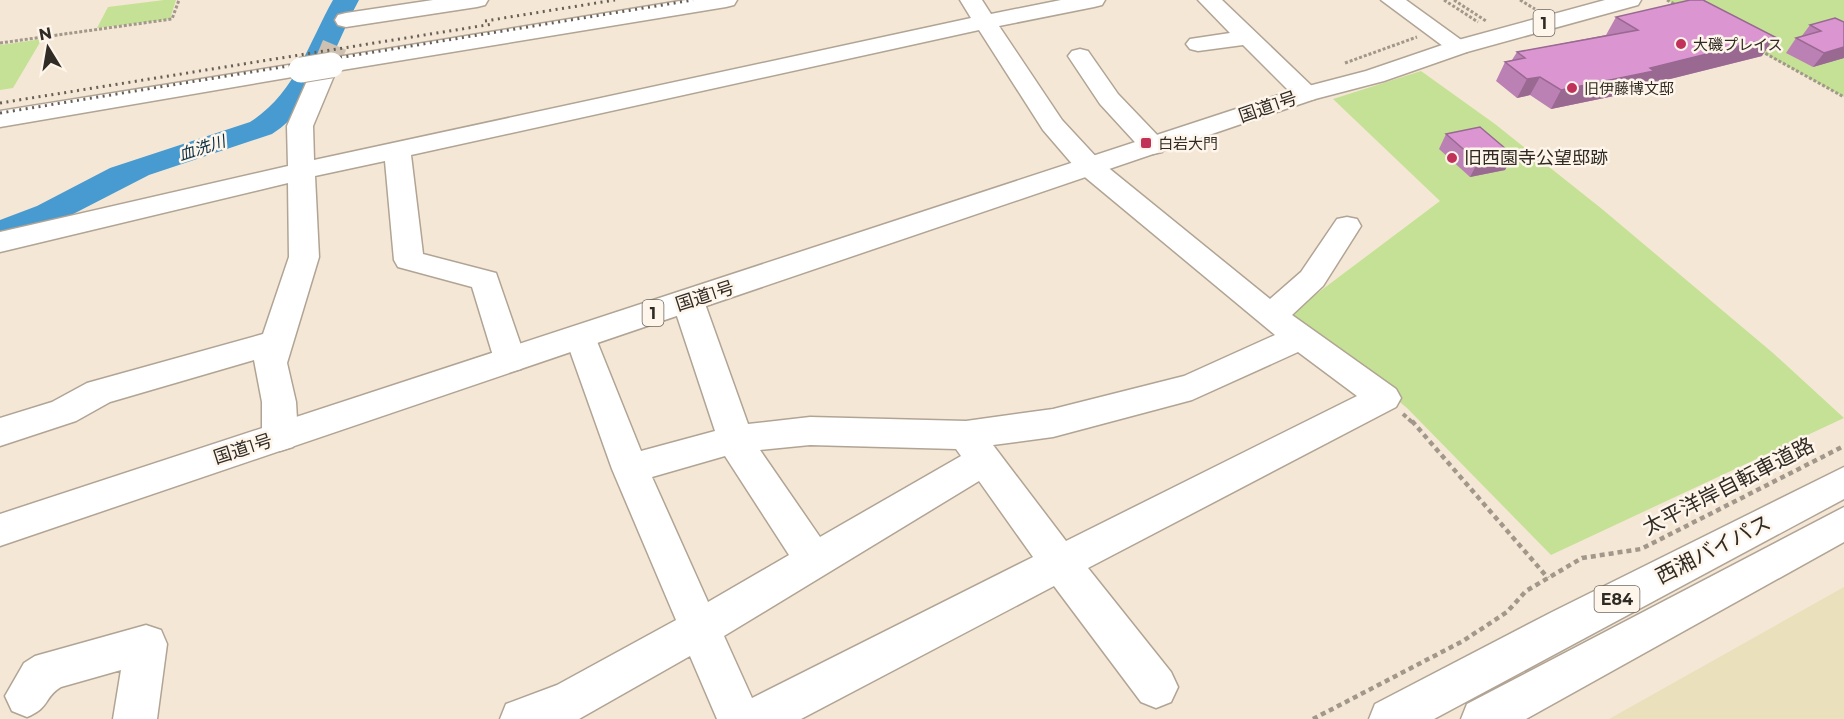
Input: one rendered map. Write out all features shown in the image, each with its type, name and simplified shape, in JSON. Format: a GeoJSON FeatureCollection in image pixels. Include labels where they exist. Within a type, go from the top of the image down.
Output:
{"type":"FeatureCollection","features":[{"type":"Feature","properties":{"kind":"main road"},"geometry":{"type":"LineString","coordinates":[[358,0],[342,30],[477,0]]}},
{"type":"Feature","properties":{"kind":"main road"},"geometry":{"type":"LineString","coordinates":[[0,119],[726,0]]}},
{"type":"Feature","properties":{"kind":"main road"},"geometry":{"type":"LineString","coordinates":[[757,719],[1384,398],[1271,316],[1090,167],[1052,125],[971,0]]}},
{"type":"Feature","properties":{"kind":"main road"},"geometry":{"type":"LineString","coordinates":[[0,242],[397,150],[987,22],[1030,6],[1094,0]]}},
{"type":"Feature","properties":{"kind":"main road"},"geometry":{"type":"LineString","coordinates":[[1209,0],[1306,94]]}},
{"type":"Feature","properties":{"kind":"main road"},"geometry":{"type":"LineString","coordinates":[[1377,0],[1414,27],[1455,32]]}},
{"type":"Feature","properties":{"kind":"main road"},"geometry":{"type":"LineString","coordinates":[[1392,0],[1455,32]]}},
{"type":"Feature","properties":{"kind":"main road"},"geometry":{"type":"LineString","coordinates":[[1412,0],[1455,32]]}},
{"type":"Feature","properties":{"kind":"main road","name":"国道1号"},"geometry":{"type":"LineString","coordinates":[[0,530],[1306,94],[1375,76],[1455,32],[1580,0]]}},
{"type":"Feature","properties":{"kind":"main road","name":"国道1号"},"geometry":{"type":"LineString","coordinates":[[1455,32],[1630,0]]}},
{"type":"Feature","properties":{"kind":"main road"},"geometry":{"type":"LineString","coordinates":[[1198,44],[1247,38]]}},
{"type":"Feature","properties":{"kind":"main road"},"geometry":{"type":"LineString","coordinates":[[1079,56],[1109,99],[1153,146]]}},
{"type":"Feature","properties":{"kind":"main road"},"geometry":{"type":"LineString","coordinates":[[280,437],[279,402],[270,363],[304,257],[300,126],[323,67]]}},
{"type":"Feature","properties":{"kind":"main road"},"geometry":{"type":"LineString","coordinates":[[397,150],[410,260],[485,280],[509,360]]}},
{"type":"Feature","properties":{"kind":"main road"},"geometry":{"type":"LineString","coordinates":[[1271,316],[1312,279],[1347,226]]}},
{"type":"Feature","properties":{"kind":"main road"},"geometry":{"type":"LineString","coordinates":[[688,301],[736,439],[814,561]]}},
{"type":"Feature","properties":{"kind":"main road"},"geometry":{"type":"LineString","coordinates":[[581,337],[630,470],[739,719]]}},
{"type":"Feature","properties":{"kind":"main road"},"geometry":{"type":"LineString","coordinates":[[522,719],[569,702],[814,561],[975,448],[1053,423],[1192,387],[1299,338]]}},
{"type":"Feature","properties":{"kind":"main road"},"geometry":{"type":"LineString","coordinates":[[0,432],[64,412],[99,392],[277,342]]}},
{"type":"Feature","properties":{"kind":"main road"},"geometry":{"type":"LineString","coordinates":[[630,470],[736,439],[810,432],[975,448],[1156,687]]}},
{"type":"Feature","properties":{"kind":"main road","name":"西湘バイパス"},"geometry":{"type":"LineString","coordinates":[[1391,719],[1567,624],[1844,482]]}},
{"type":"Feature","properties":{"kind":"main road","name":"西湘バイパス"},"geometry":{"type":"LineString","coordinates":[[1483,719],[1844,523]]}},
{"type":"Feature","properties":{"kind":"main road"},"geometry":{"type":"LineString","coordinates":[[27,696],[39,677],[50,670],[146,644],[135,719]]}},
{"type":"Feature","properties":{"kind":"path"},"geometry":{"type":"LineString","coordinates":[[0,43],[172,19],[179,0]]}},
{"type":"Feature","properties":{"kind":"path"},"geometry":{"type":"LineString","coordinates":[[1444,0],[1455,32]]}},
{"type":"Feature","properties":{"kind":"path"},"geometry":{"type":"LineString","coordinates":[[1454,0],[1485,20]]}},
{"type":"Feature","properties":{"kind":"path"},"geometry":{"type":"LineString","coordinates":[[1520,0],[1532,8]]}},
{"type":"Feature","properties":{"kind":"path"},"geometry":{"type":"LineString","coordinates":[[1667,0],[1680,7]]}},
{"type":"Feature","properties":{"kind":"path"},"geometry":{"type":"LineString","coordinates":[[1755,48],[1844,97]]}},
{"type":"Feature","properties":{"kind":"path"},"geometry":{"type":"LineString","coordinates":[[1384,398],[1416,424],[1488,509],[1504,533],[1548,578]]}},
{"type":"Feature","properties":{"kind":"path","name":"太平洋岸自転車道路"},"geometry":{"type":"LineString","coordinates":[[1313,719],[1463,641],[1507,612],[1526,591],[1582,558],[1641,549],[1844,446]]}},
{"type":"Feature","properties":{"kind":"green space"},"geometry":{"type":"Polygon","coordinates":[[[176,0],[170,19],[97,28],[108,7],[176,0]]]}},
{"type":"Feature","properties":{"kind":"green space"},"geometry":{"type":"Polygon","coordinates":[[[1667,0],[1844,0],[1844,97],[1667,0]]]}},
{"type":"Feature","properties":{"kind":"green space"},"geometry":{"type":"Polygon","coordinates":[[[42,39],[13,88],[0,90],[0,45],[42,39]]]}},
{"type":"Feature","properties":{"kind":"green space"},"geometry":{"type":"Polygon","coordinates":[[[1421,71],[1495,124],[1602,209],[1773,353],[1844,418],[1551,555],[1407,408],[1291,313],[1440,201],[1333,99],[1421,71]]]}},
{"type":"Feature","properties":{"kind":"sand"},"geometry":{"type":"Polygon","coordinates":[[[1844,587],[1844,719],[1609,719],[1844,587]]]}},
{"type":"Feature","properties":{"kind":"building"},"geometry":{"type":"Polygon","coordinates":[[[1690,0],[1703,0],[1775,37],[1650,68],[1654,71],[1561,90],[1540,77],[1527,79],[1505,62],[1525,58],[1517,52],[1638,30],[1616,17],[1690,0]]]}},
{"type":"Feature","properties":{"kind":"building"},"geometry":{"type":"Polygon","coordinates":[[[1835,18],[1844,22],[1844,47],[1824,53],[1796,38],[1821,31],[1810,25],[1835,18]]]}},
{"type":"Feature","properties":{"kind":"building"},"geometry":{"type":"Polygon","coordinates":[[[1480,127],[1513,155],[1478,162],[1446,134],[1480,127]]]}},
{"type":"Feature","properties":{"kind":"waterway","name":"血洗川"},"geometry":{"type":"LineString","coordinates":[[0,231],[34,220],[121,175],[261,128],[277,118],[290,105],[311,72],[346,0]]}},
{"type":"Feature","properties":{"kind":"tunnel"},"geometry":{"type":"LineString","coordinates":[[325,68],[337,39]]}},
{"type":"Feature","properties":{"kind":"railway"},"geometry":{"type":"LineString","coordinates":[[485,21],[615,0]]}},
{"type":"Feature","properties":{"kind":"railway"},"geometry":{"type":"LineString","coordinates":[[0,113],[693,0]]}},
{"type":"Feature","properties":{"kind":"railway"},"geometry":{"type":"LineString","coordinates":[[0,103],[493,24]]}},
{"type":"Feature","properties":{"kind":"place","name":"大磯プレイス"},"geometry":{"type":"Point","coordinates":[1681,44]}},
{"type":"Feature","properties":{"kind":"place","name":"旧伊藤博文邸"},"geometry":{"type":"Point","coordinates":[1572,88]}},
{"type":"Feature","properties":{"kind":"place","name":"白岩大門"},"geometry":{"type":"Point","coordinates":[1146,143]}},
{"type":"Feature","properties":{"kind":"place","name":"旧西園寺公望邸跡"},"geometry":{"type":"Point","coordinates":[1452,158]}}]}
